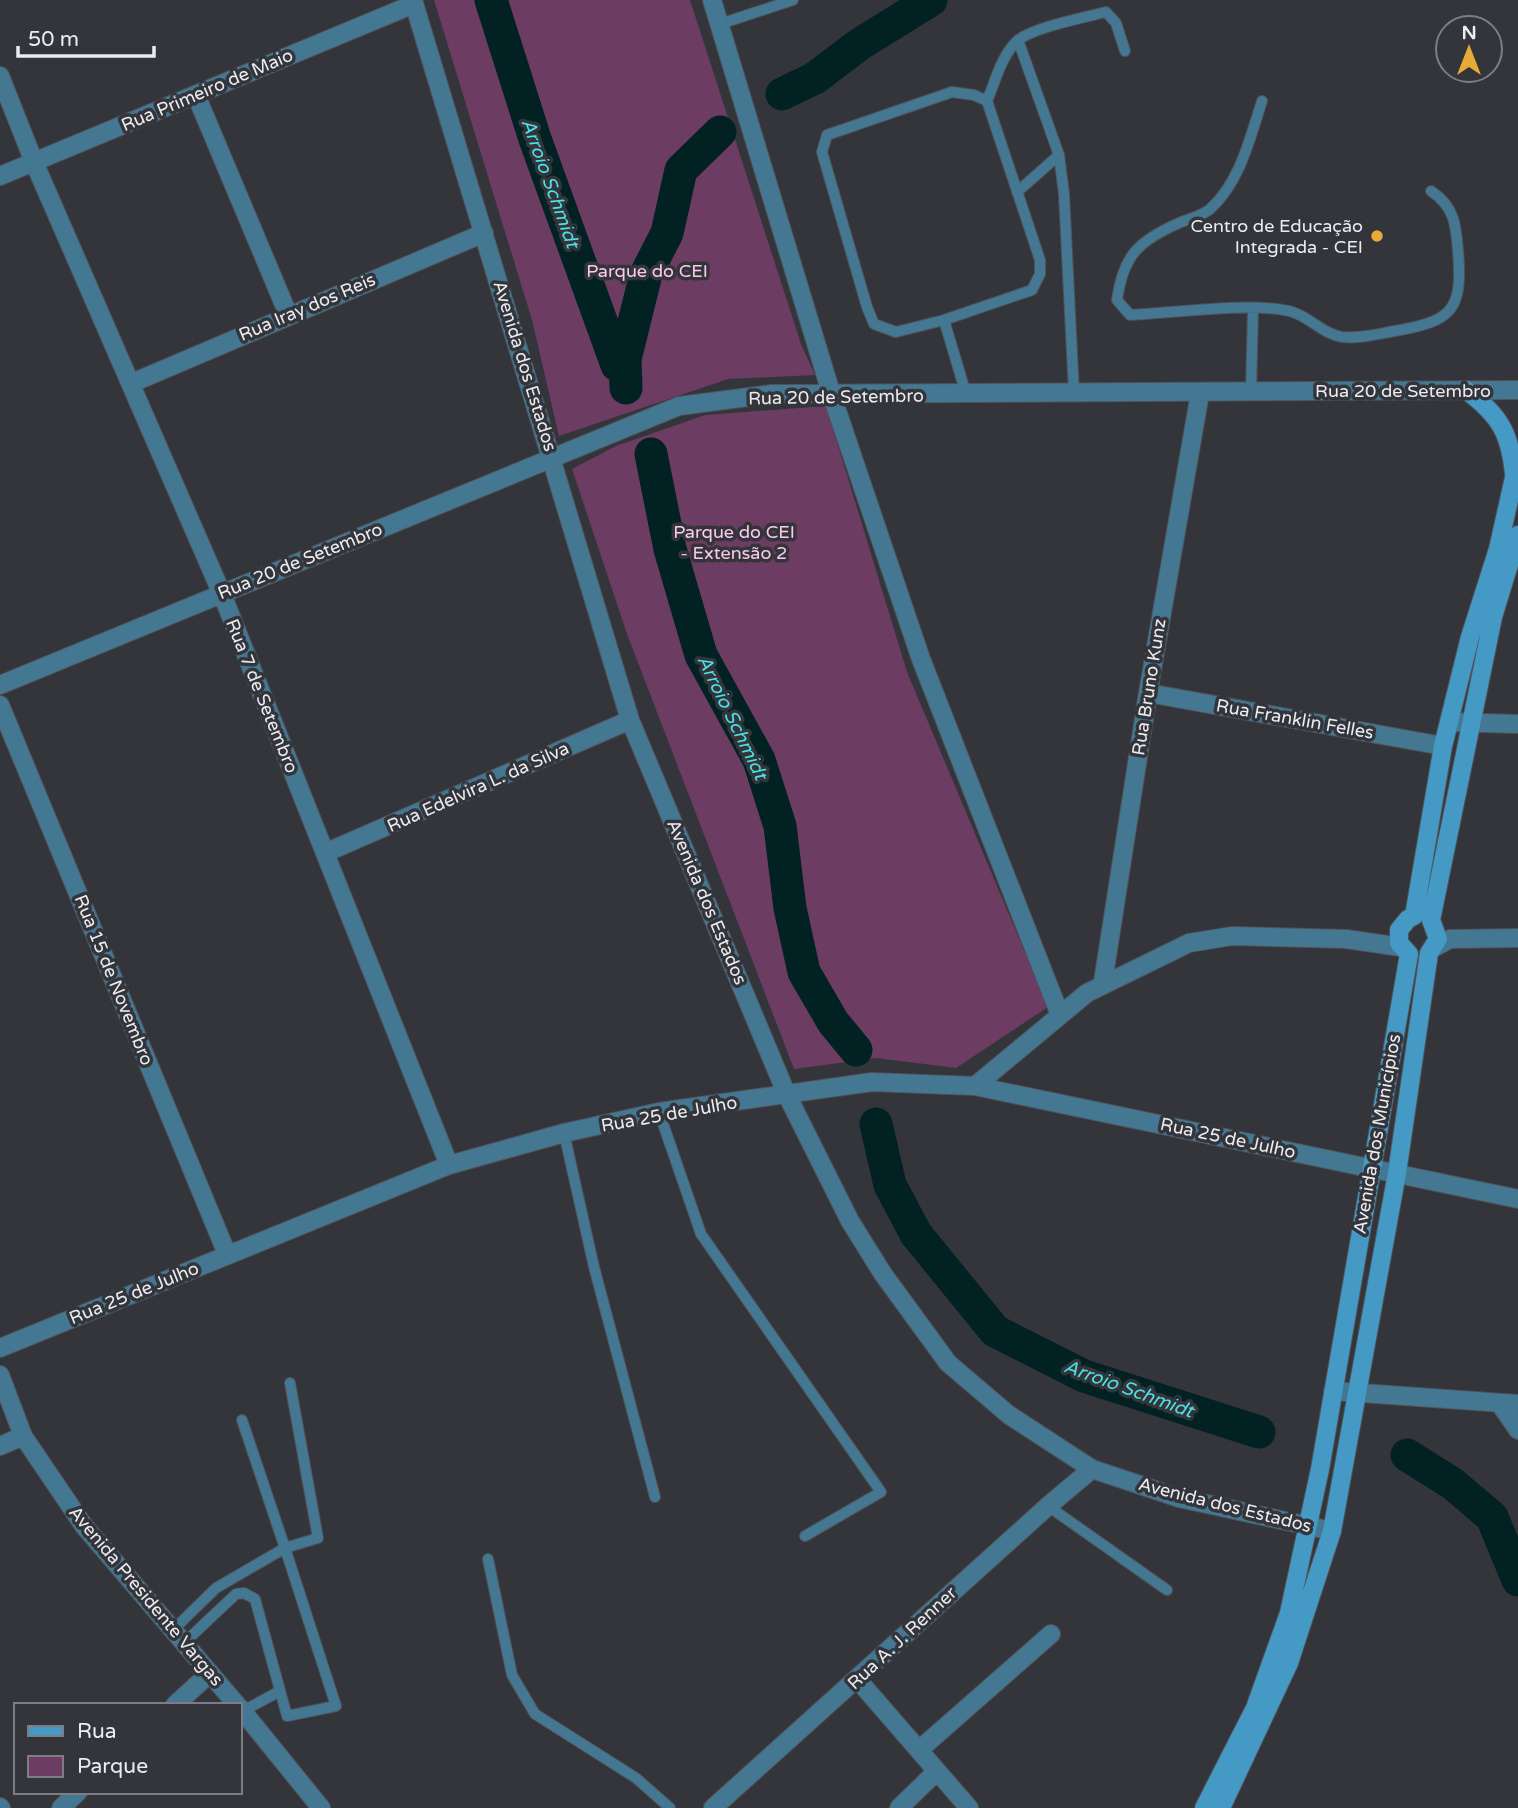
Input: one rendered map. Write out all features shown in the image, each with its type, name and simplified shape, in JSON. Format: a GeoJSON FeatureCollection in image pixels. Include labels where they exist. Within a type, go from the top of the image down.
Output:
{"type":"FeatureCollection","features":[{"type":"Feature","properties":{"kind":"main road"},"geometry":{"type":"LineString","coordinates":[[1466,390],[1489,407],[1501,423],[1511,452],[1514,479]]}},
{"type":"Feature","properties":{"kind":"main road","name":"Avenida dos Municípios"},"geometry":{"type":"LineString","coordinates":[[1433,934],[1443,746],[1518,460]]}},
{"type":"Feature","properties":{"kind":"main road","name":"Avenida dos Municípios"},"geometry":{"type":"LineString","coordinates":[[1221,1808],[1289,1663],[1332,1531],[1359,1395],[1397,1173],[1433,934],[1471,724],[1493,617],[1518,535]]}},
{"type":"Feature","properties":{"kind":"main road"},"geometry":{"type":"LineString","coordinates":[[1408,919],[1433,934],[1403,944],[1408,919]]}},
{"type":"Feature","properties":{"kind":"main road","name":"Avenida dos Municípios"},"geometry":{"type":"LineString","coordinates":[[1203,1808],[1236,1749],[1272,1665],[1289,1613],[1309,1527],[1334,1391],[1403,944]]}},
{"type":"Feature","properties":{"kind":"street"},"geometry":{"type":"LineString","coordinates":[[712,0],[832,396],[921,659],[1060,1015]]}},
{"type":"Feature","properties":{"kind":"street","name":"Rua Primeiro de Maio"},"geometry":{"type":"LineString","coordinates":[[0,176],[414,2]]}},
{"type":"Feature","properties":{"kind":"street","name":"Avenida dos Estados"},"geometry":{"type":"LineString","coordinates":[[414,2],[630,720],[786,1095],[850,1221],[883,1274],[948,1363],[1009,1415],[1092,1469],[1178,1498],[1332,1531]]}},
{"type":"Feature","properties":{"kind":"street","name":"Rua 7 de Setembro"},"geometry":{"type":"LineString","coordinates":[[0,76],[34,162],[222,594],[449,1165]]}},
{"type":"Feature","properties":{"kind":"street"},"geometry":{"type":"LineString","coordinates":[[196,95],[288,314]]}},
{"type":"Feature","properties":{"kind":"street","name":"Rua Iray dos Reis"},"geometry":{"type":"LineString","coordinates":[[132,383],[288,314],[484,233]]}},
{"type":"Feature","properties":{"kind":"street"},"geometry":{"type":"LineString","coordinates":[[1466,390],[1494,386],[1518,378]]}},
{"type":"Feature","properties":{"kind":"street","name":"Rua 20 de Setembro"},"geometry":{"type":"LineString","coordinates":[[0,685],[679,406],[772,394],[832,396],[1518,390]]}},
{"type":"Feature","properties":{"kind":"street","name":"Rua Bruno Kunz"},"geometry":{"type":"LineString","coordinates":[[1103,982],[1147,693],[1200,393]]}},
{"type":"Feature","properties":{"kind":"street","name":"Rua Franklin Felles"},"geometry":{"type":"LineString","coordinates":[[1147,693],[1443,746]]}},
{"type":"Feature","properties":{"kind":"street","name":"Rua 15 de Novembro"},"geometry":{"type":"LineString","coordinates":[[0,705],[227,1254]]}},
{"type":"Feature","properties":{"kind":"street","name":"Rua Edelvira L. da Silva"},"geometry":{"type":"LineString","coordinates":[[326,853],[630,720]]}},
{"type":"Feature","properties":{"kind":"street"},"geometry":{"type":"LineString","coordinates":[[1449,722],[1518,724]]}},
{"type":"Feature","properties":{"kind":"street"},"geometry":{"type":"LineString","coordinates":[[1433,934],[1518,938]]}},
{"type":"Feature","properties":{"kind":"street"},"geometry":{"type":"LineString","coordinates":[[975,1086],[1103,982],[1189,943],[1232,936],[1346,939],[1403,944]]}},
{"type":"Feature","properties":{"kind":"street","name":"Rua 25 de Julho"},"geometry":{"type":"LineString","coordinates":[[0,1348],[449,1165],[564,1133],[659,1112],[872,1082],[975,1086],[1518,1199]]}},
{"type":"Feature","properties":{"kind":"street","name":"Avenida Presidente Vargas"},"geometry":{"type":"LineString","coordinates":[[0,1375],[23,1436],[84,1527],[236,1703]]}},
{"type":"Feature","properties":{"kind":"street"},"geometry":{"type":"LineString","coordinates":[[1334,1391],[1359,1395],[1509,1404],[1518,1430]]}},
{"type":"Feature","properties":{"kind":"street"},"geometry":{"type":"LineString","coordinates":[[0,1446],[23,1436]]}},
{"type":"Feature","properties":{"kind":"street","name":"Rua A. J. Renner"},"geometry":{"type":"LineString","coordinates":[[713,1808],[1092,1469]]}},
{"type":"Feature","properties":{"kind":"street"},"geometry":{"type":"LineString","coordinates":[[919,1750],[1051,1634]]}},
{"type":"Feature","properties":{"kind":"street"},"geometry":{"type":"LineString","coordinates":[[177,1703],[210,1673]]}},
{"type":"Feature","properties":{"kind":"street"},"geometry":{"type":"LineString","coordinates":[[858,1680],[969,1808]]}},
{"type":"Feature","properties":{"kind":"street","name":"Avenida Presidente Vargas"},"geometry":{"type":"LineString","coordinates":[[242,1710],[321,1808]]}},
{"type":"Feature","properties":{"kind":"street"},"geometry":{"type":"LineString","coordinates":[[899,1808],[937,1771]]}},
{"type":"Feature","properties":{"kind":"street"},"geometry":{"type":"LineString","coordinates":[[61,1808],[76,1794]]}},
{"type":"Feature","properties":{"kind":"lane"},"geometry":{"type":"LineString","coordinates":[[720,24],[793,0]]}},
{"type":"Feature","properties":{"kind":"lane"},"geometry":{"type":"LineString","coordinates":[[987,102],[974,95],[952,92],[827,135],[824,142],[825,164],[874,324],[896,332],[944,320],[1032,290],[1040,274],[1040,260],[987,102],[1005,58],[1018,40],[1058,24],[1106,12],[1116,23],[1125,51]]}},
{"type":"Feature","properties":{"kind":"lane"},"geometry":{"type":"LineString","coordinates":[[1018,40],[1059,155],[1064,194],[1074,393]]}},
{"type":"Feature","properties":{"kind":"lane"},"geometry":{"type":"LineString","coordinates":[[1262,101],[1237,175],[1208,211],[1155,233],[1136,249],[1121,273],[1117,300],[1129,315],[1253,309],[1291,311],[1318,328],[1342,337],[1434,324],[1452,309],[1461,278],[1457,233],[1448,202],[1432,191]]}},
{"type":"Feature","properties":{"kind":"lane"},"geometry":{"type":"LineString","coordinates":[[1017,192],[1059,155]]}},
{"type":"Feature","properties":{"kind":"lane"},"geometry":{"type":"LineString","coordinates":[[1251,392],[1253,309]]}},
{"type":"Feature","properties":{"kind":"lane"},"geometry":{"type":"LineString","coordinates":[[944,320],[966,394]]}},
{"type":"Feature","properties":{"kind":"lane"},"geometry":{"type":"LineString","coordinates":[[659,1112],[701,1234],[881,1492],[805,1536]]}},
{"type":"Feature","properties":{"kind":"lane"},"geometry":{"type":"LineString","coordinates":[[564,1133],[594,1267],[655,1497]]}},
{"type":"Feature","properties":{"kind":"lane"},"geometry":{"type":"LineString","coordinates":[[179,1636],[223,1582],[285,1548],[318,1538],[290,1383]]}},
{"type":"Feature","properties":{"kind":"lane"},"geometry":{"type":"LineString","coordinates":[[179,1636],[236,1594],[244,1593],[255,1599],[287,1716],[335,1706],[242,1420]]}},
{"type":"Feature","properties":{"kind":"lane"},"geometry":{"type":"LineString","coordinates":[[1048,1506],[1167,1590]]}},
{"type":"Feature","properties":{"kind":"lane"},"geometry":{"type":"LineString","coordinates":[[488,1559],[512,1675],[535,1714],[636,1778],[670,1808]]}},
{"type":"Feature","properties":{"kind":"lane"},"geometry":{"type":"LineString","coordinates":[[242,1707],[280,1691]]}},
{"type":"Feature","properties":{"kind":"green space","name":"Parque do CEI"},"geometry":{"type":"Polygon","coordinates":[[[434,0],[690,0],[801,344],[815,375],[728,379],[559,436],[532,320],[434,0]]]}},
{"type":"Feature","properties":{"kind":"green space","name":"Parque do CEI - Extensão 2"},"geometry":{"type":"Polygon","coordinates":[[[826,406],[907,672],[1048,1007],[956,1068],[877,1058],[794,1069],[627,634],[572,469],[616,446],[705,415],[826,406]]]}},
{"type":"Feature","properties":{"kind":"waterway","name":"Arroio Schmidt"},"geometry":{"type":"LineString","coordinates":[[491,0],[535,139],[617,365]]}},
{"type":"Feature","properties":{"kind":"waterway"},"geometry":{"type":"LineString","coordinates":[[782,94],[815,78],[860,44],[931,0]]}},
{"type":"Feature","properties":{"kind":"waterway"},"geometry":{"type":"LineString","coordinates":[[626,388],[625,359],[646,274],[667,233],[681,170],[720,132]]}},
{"type":"Feature","properties":{"kind":"waterway","name":"Arroio Schmidt"},"geometry":{"type":"LineString","coordinates":[[651,454],[670,549],[701,655],[759,760],[780,826],[790,908],[804,972],[833,1022],[856,1050]]}},
{"type":"Feature","properties":{"kind":"waterway","name":"Arroio Schmidt"},"geometry":{"type":"LineString","coordinates":[[876,1124],[890,1185],[916,1234],[995,1331],[1084,1376],[1259,1432]]}},
{"type":"Feature","properties":{"kind":"waterway","name":"Arroio Schmidt"},"geometry":{"type":"LineString","coordinates":[[1407,1455],[1453,1484],[1492,1517],[1518,1580]]}},
{"type":"Feature","properties":{"kind":"place","name":"Centro de Educação Integrada - CEI"},"geometry":{"type":"Point","coordinates":[1377,236]}}]}
